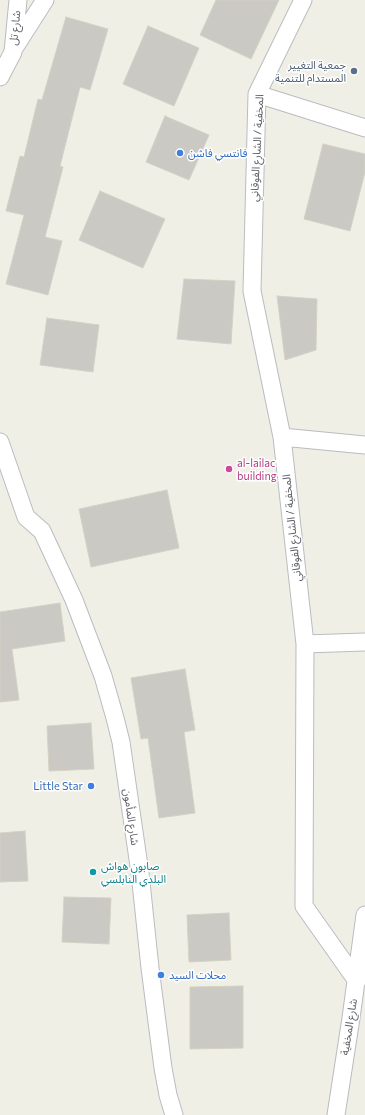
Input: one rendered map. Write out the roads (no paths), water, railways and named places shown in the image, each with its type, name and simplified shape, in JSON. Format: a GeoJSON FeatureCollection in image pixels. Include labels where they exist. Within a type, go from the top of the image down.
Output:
{"type":"FeatureCollection","features":[{"type":"Feature","properties":{"kind":"street","name":"شارع تل"},"geometry":{"type":"LineString","coordinates":[[0,78],[12,52],[18,0]]}},
{"type":"Feature","properties":{"kind":"street"},"geometry":{"type":"LineString","coordinates":[[12,52],[45,0]]}},
{"type":"Feature","properties":{"kind":"street","name":"المخفية / الشارع الفوقاني"},"geometry":{"type":"LineString","coordinates":[[303,0],[257,94],[252,291],[282,437],[305,644],[304,906],[357,981]]}},
{"type":"Feature","properties":{"kind":"street"},"geometry":{"type":"LineString","coordinates":[[257,94],[365,128]]}},
{"type":"Feature","properties":{"kind":"street"},"geometry":{"type":"LineString","coordinates":[[282,437],[365,444]]}},
{"type":"Feature","properties":{"kind":"street","name":"شارع المأمون"},"geometry":{"type":"LineString","coordinates":[[0,442],[26,517],[42,531],[86,628],[103,676],[118,730],[140,873],[163,1068],[168,1095],[174,1115]]}},
{"type":"Feature","properties":{"kind":"street"},"geometry":{"type":"LineString","coordinates":[[305,644],[365,642]]}},
{"type":"Feature","properties":{"kind":"street","name":"شارع المخفية"},"geometry":{"type":"LineString","coordinates":[[336,1115],[357,981],[365,915]]}},
{"type":"Feature","properties":{"kind":"place","name":"جمعية التغيير المستدام للتنمية"},"geometry":{"type":"Point","coordinates":[354,71]}},
{"type":"Feature","properties":{"kind":"place","name":"فانتسي فاشن"},"geometry":{"type":"Point","coordinates":[180,153]}},
{"type":"Feature","properties":{"kind":"place","name":"al-lailac building"},"geometry":{"type":"Point","coordinates":[229,469]}},
{"type":"Feature","properties":{"kind":"place","name":"Little Star"},"geometry":{"type":"Point","coordinates":[91,786]}},
{"type":"Feature","properties":{"kind":"place","name":"صابون هواش البلدي النابلسي"},"geometry":{"type":"Point","coordinates":[93,872]}},
{"type":"Feature","properties":{"kind":"place","name":"محلات السيد"},"geometry":{"type":"Point","coordinates":[161,975]}}]}
